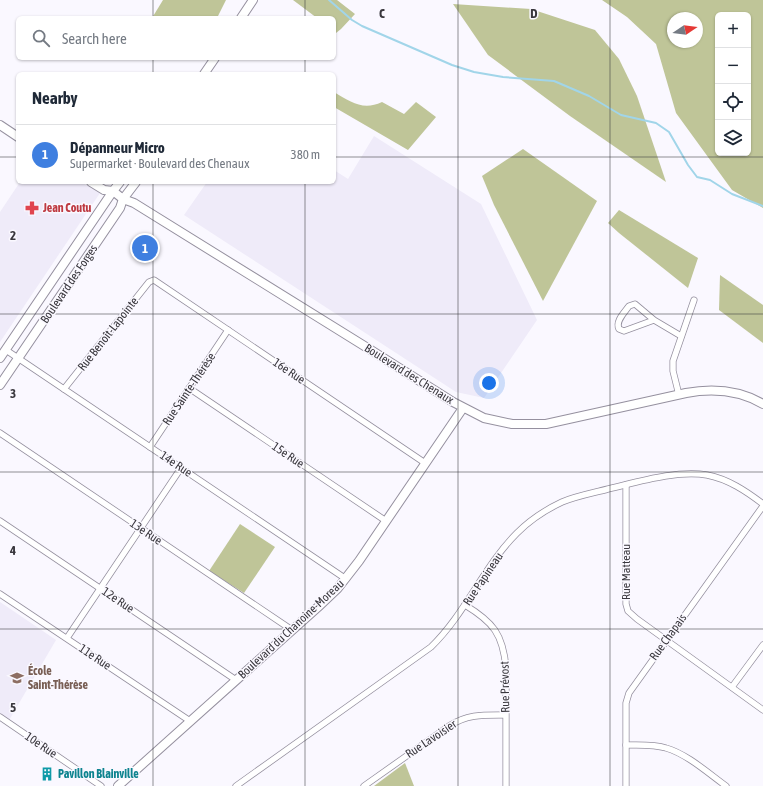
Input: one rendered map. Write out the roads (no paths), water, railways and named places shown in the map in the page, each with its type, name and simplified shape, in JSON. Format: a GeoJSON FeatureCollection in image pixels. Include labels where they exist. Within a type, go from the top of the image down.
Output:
{"type":"FeatureCollection","features":[{"type":"Feature","properties":{"kind":"street"},"geometry":{"type":"LineString","coordinates":[[242,16],[253,0]]}},
{"type":"Feature","properties":{"kind":"street"},"geometry":{"type":"LineString","coordinates":[[205,72],[214,60]]}},
{"type":"Feature","properties":{"kind":"street"},"geometry":{"type":"LineString","coordinates":[[0,126],[16,135]]}},
{"type":"Feature","properties":{"kind":"street","name":"Boulevard des Chenaux"},"geometry":{"type":"LineString","coordinates":[[94,184],[104,190],[113,191],[123,199],[134,203],[463,408],[484,418],[518,424],[542,425],[702,391],[722,391],[742,395],[763,404]]}},
{"type":"Feature","properties":{"kind":"street","name":"Boulevard des Forges"},"geometry":{"type":"LineString","coordinates":[[0,358],[118,184]]}},
{"type":"Feature","properties":{"kind":"street","name":"Boulevard des Forges"},"geometry":{"type":"LineString","coordinates":[[0,385],[120,208],[123,199],[134,184]]}},
{"type":"Feature","properties":{"kind":"street","name":"16e Rue"},"geometry":{"type":"LineString","coordinates":[[152,280],[426,463]]}},
{"type":"Feature","properties":{"kind":"street","name":"Rue Benoît-Lapointe"},"geometry":{"type":"LineString","coordinates":[[64,389],[148,283],[152,280]]}},
{"type":"Feature","properties":{"kind":"street"},"geometry":{"type":"LineString","coordinates":[[679,395],[673,363],[694,300]]}},
{"type":"Feature","properties":{"kind":"street"},"geometry":{"type":"LineString","coordinates":[[654,320],[624,331],[618,329],[617,326],[618,322],[629,306],[633,304],[638,305],[654,320],[682,336]]}},
{"type":"Feature","properties":{"kind":"street","name":"Rue Sainte-Thérèse"},"geometry":{"type":"LineString","coordinates":[[150,447],[228,330]]}},
{"type":"Feature","properties":{"kind":"street","name":"14e Rue"},"geometry":{"type":"LineString","coordinates":[[6,350],[346,579]]}},
{"type":"Feature","properties":{"kind":"street","name":"15e Rue"},"geometry":{"type":"LineString","coordinates":[[189,388],[386,521]]}},
{"type":"Feature","properties":{"kind":"street","name":"Boulevard du Chanoine-Moreau"},"geometry":{"type":"LineString","coordinates":[[118,786],[328,598],[346,579],[463,408]]}},
{"type":"Feature","properties":{"kind":"street","name":"13e Rue"},"geometry":{"type":"LineString","coordinates":[[0,433],[292,630]]}},
{"type":"Feature","properties":{"kind":"street"},"geometry":{"type":"LineString","coordinates":[[67,638],[180,468]]}},
{"type":"Feature","properties":{"kind":"street","name":"Rue Papineau"},"geometry":{"type":"LineString","coordinates":[[236,786],[424,652],[448,629],[510,540],[536,517],[568,500],[672,475],[699,474],[717,477],[736,486],[763,505]]}},
{"type":"Feature","properties":{"kind":"street","name":"Rue Matteau"},"geometry":{"type":"LineString","coordinates":[[626,485],[627,609],[631,614],[666,640],[763,710]]}},
{"type":"Feature","properties":{"kind":"street","name":"Rue Chapais"},"geometry":{"type":"LineString","coordinates":[[626,786],[626,700],[628,693],[763,505]]}},
{"type":"Feature","properties":{"kind":"street","name":"12e Rue"},"geometry":{"type":"LineString","coordinates":[[0,521],[236,680]]}},
{"type":"Feature","properties":{"kind":"street","name":"11e Rue"},"geometry":{"type":"LineString","coordinates":[[0,594],[190,721]]}},
{"type":"Feature","properties":{"kind":"street","name":"Rue Prévost"},"geometry":{"type":"LineString","coordinates":[[465,605],[488,621],[500,640],[504,651],[506,668],[506,786]]}},
{"type":"Feature","properties":{"kind":"street"},"geometry":{"type":"LineString","coordinates":[[732,687],[763,645]]}},
{"type":"Feature","properties":{"kind":"street","name":"Rue Lavoisier"},"geometry":{"type":"LineString","coordinates":[[364,786],[457,721],[473,716],[505,715]]}},
{"type":"Feature","properties":{"kind":"street","name":"10e Rue"},"geometry":{"type":"LineString","coordinates":[[0,717],[101,786]]}},
{"type":"Feature","properties":{"kind":"street"},"geometry":{"type":"LineString","coordinates":[[626,745],[658,746],[674,750],[726,786]]}},
{"type":"Feature","properties":{"kind":"waterway"},"geometry":{"type":"LineString","coordinates":[[329,0],[352,20],[362,26],[452,65],[474,72],[503,77],[554,81],[589,96],[621,115],[656,123],[669,132],[688,165],[697,177],[710,180],[732,194],[763,206]]}},
{"type":"Feature","properties":{"kind":"place","name":"Jean Coutu"},"geometry":{"type":"Point","coordinates":[32,208]}},
{"type":"Feature","properties":{"kind":"place","name":"Dépanneur Micro"},"geometry":{"type":"Point","coordinates":[145,248]}},
{"type":"Feature","properties":{"kind":"place","name":"École Saint-Thérèse"},"geometry":{"type":"Point","coordinates":[17,678]}},
{"type":"Feature","properties":{"kind":"place","name":"Pavillon Blainville"},"geometry":{"type":"Point","coordinates":[47,774]}}]}
